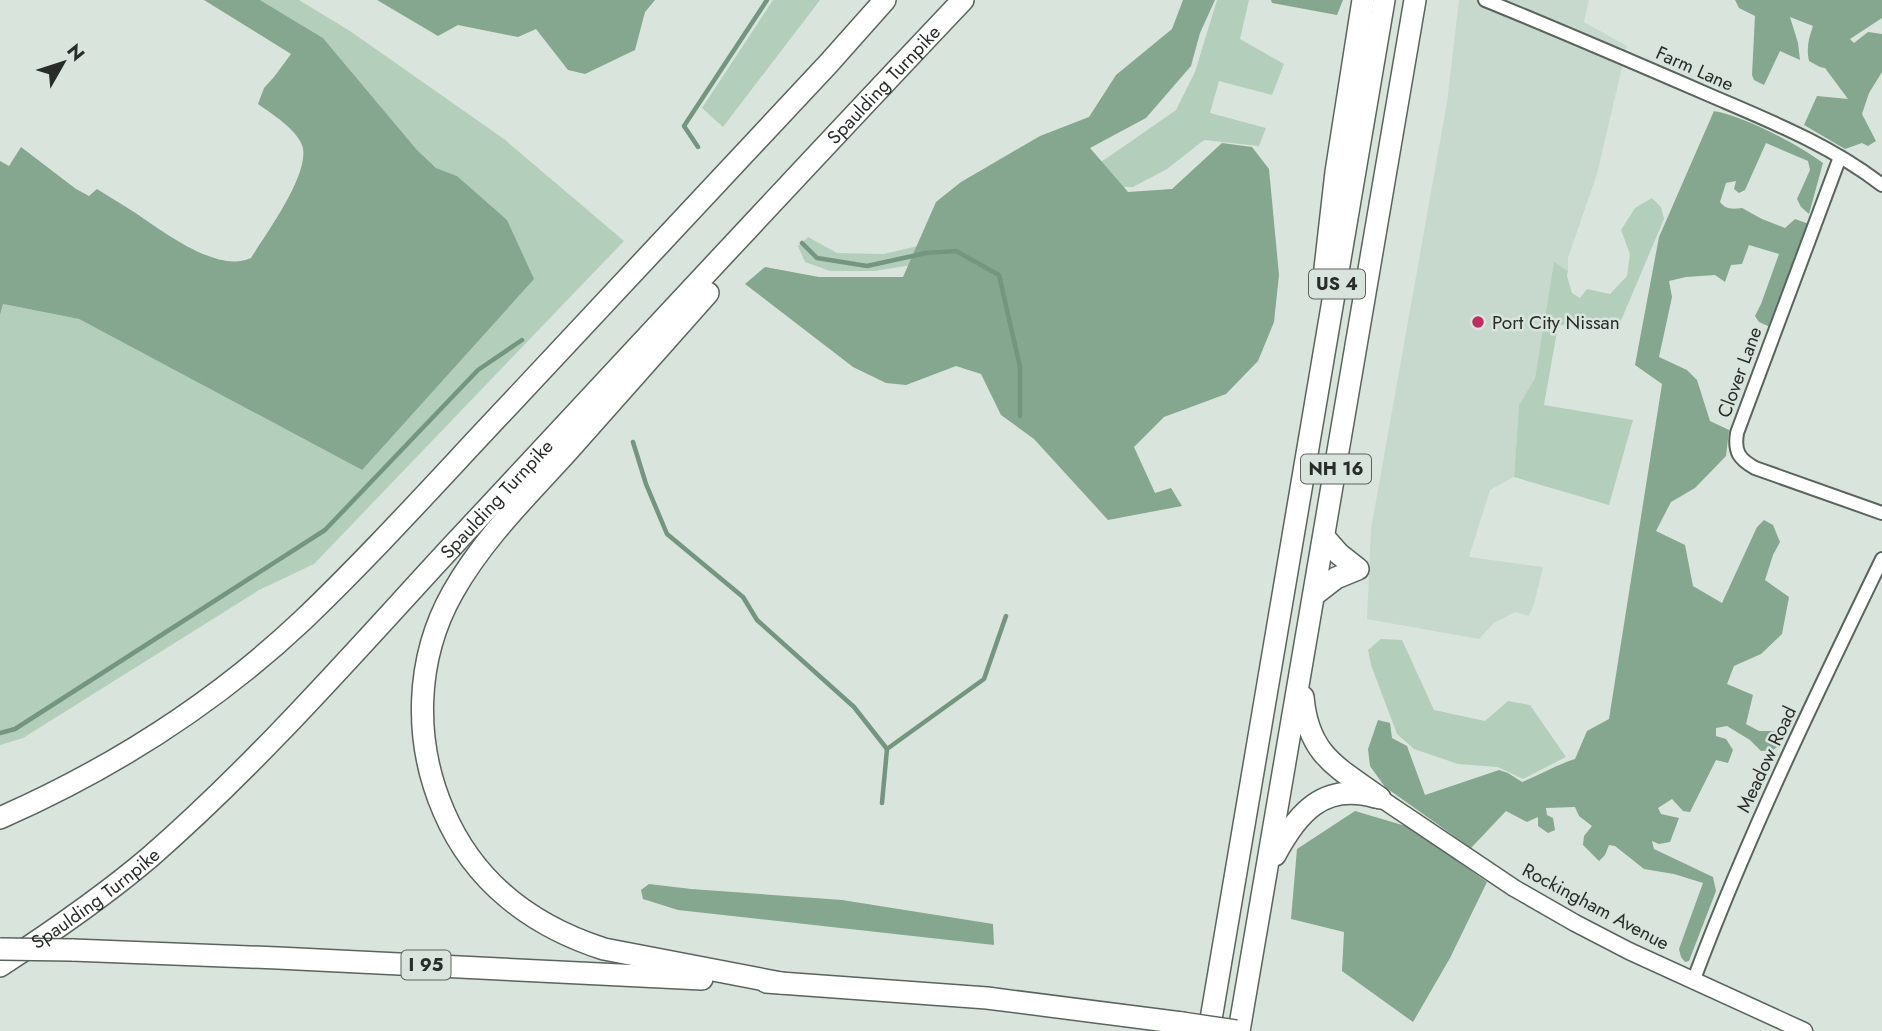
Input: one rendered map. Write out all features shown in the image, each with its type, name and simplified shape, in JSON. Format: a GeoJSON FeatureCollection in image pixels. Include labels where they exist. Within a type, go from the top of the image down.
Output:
{"type":"FeatureCollection","features":[{"type":"Feature","properties":{"kind":"highway"},"geometry":{"type":"LineString","coordinates":[[0,818],[43,799],[135,748],[221,689],[302,621],[412,509],[885,0]]}},
{"type":"Feature","properties":{"kind":"highway","name":"Spaulding Turnpike"},"geometry":{"type":"LineString","coordinates":[[0,966],[107,891],[187,823],[225,786],[334,673],[963,0]]}},
{"type":"Feature","properties":{"kind":"highway"},"geometry":{"type":"LineString","coordinates":[[933,31],[971,0]]}},
{"type":"Feature","properties":{"kind":"highway"},"geometry":{"type":"LineString","coordinates":[[1288,567],[1336,172],[1363,0]]}},
{"type":"Feature","properties":{"kind":"highway","name":"US 4"},"geometry":{"type":"LineString","coordinates":[[1209,1031],[1384,0]]}},
{"type":"Feature","properties":{"kind":"highway","name":"NH 16"},"geometry":{"type":"LineString","coordinates":[[1237,1031],[1415,0]]}},
{"type":"Feature","properties":{"kind":"highway"},"geometry":{"type":"LineString","coordinates":[[781,983],[604,949],[557,931],[501,893],[471,859],[447,821],[427,760],[423,738],[422,695],[429,653],[443,612],[464,574],[483,548],[505,519],[724,275],[838,133]]}},
{"type":"Feature","properties":{"kind":"highway"},"geometry":{"type":"LineString","coordinates":[[1314,595],[1336,578],[1357,569],[1324,537]]}},
{"type":"Feature","properties":{"kind":"highway"},"geometry":{"type":"LineString","coordinates":[[1301,671],[1305,711],[1315,744],[1336,766],[1380,799]]}},
{"type":"Feature","properties":{"kind":"highway"},"geometry":{"type":"LineString","coordinates":[[1266,875],[1293,825],[1322,799],[1337,793],[1353,793],[1380,799]]}},
{"type":"Feature","properties":{"kind":"highway","name":"I 95"},"geometry":{"type":"LineString","coordinates":[[0,949],[278,958],[781,983],[987,998],[1237,1031]]}},
{"type":"Feature","properties":{"kind":"street","name":"Farm Lane"},"geometry":{"type":"LineString","coordinates":[[1485,0],[1787,129],[1840,157],[1882,185]]}},
{"type":"Feature","properties":{"kind":"street","name":"Clover Lane"},"geometry":{"type":"LineString","coordinates":[[1840,157],[1735,444],[1745,463],[1755,468],[1882,513]]}},
{"type":"Feature","properties":{"kind":"street","name":"Meadow Road"},"geometry":{"type":"LineString","coordinates":[[1694,979],[1757,823],[1882,559]]}},
{"type":"Feature","properties":{"kind":"street","name":"Rockingham Avenue"},"geometry":{"type":"LineString","coordinates":[[1380,799],[1514,888],[1575,923],[1629,951],[1804,1031]]}},
{"type":"Feature","properties":{"kind":"shaded area"},"geometry":{"type":"Polygon","coordinates":[[[260,0],[299,0],[350,31],[504,139],[624,241],[314,564],[259,590],[23,738],[0,745],[0,315],[3,304],[79,319],[362,470],[457,176],[436,168],[417,150],[323,38],[260,0]]]}},
{"type":"Feature","properties":{"kind":"shaded area"},"geometry":{"type":"Polygon","coordinates":[[[773,0],[820,0],[723,127],[702,108],[773,0]]]}},
{"type":"Feature","properties":{"kind":"shaded area"},"geometry":{"type":"Polygon","coordinates":[[[1217,0],[1249,0],[1240,39],[1284,64],[1272,95],[1219,81],[1210,113],[1266,128],[1259,146],[1204,140],[1167,169],[1133,187],[1085,187],[942,260],[875,271],[830,271],[805,262],[798,246],[808,237],[837,253],[884,254],[956,237],[1013,216],[1107,158],[1176,110],[1195,72],[1217,0]]]}},
{"type":"Feature","properties":{"kind":"shaded area"},"geometry":{"type":"Polygon","coordinates":[[[1459,0],[1589,0],[1584,22],[1627,46],[1597,174],[1568,258],[1568,271],[1554,263],[1535,378],[1519,405],[1514,477],[1490,490],[1469,557],[1543,567],[1534,604],[1529,616],[1515,612],[1494,623],[1479,639],[1367,619],[1371,529],[1447,102],[1459,0]]]}},
{"type":"Feature","properties":{"kind":"shaded area"},"geometry":{"type":"Polygon","coordinates":[[[1652,198],[1661,207],[1664,219],[1620,323],[1586,320],[1558,326],[1544,405],[1633,420],[1609,505],[1514,477],[1519,405],[1535,378],[1554,262],[1568,271],[1572,293],[1580,298],[1587,289],[1610,294],[1627,276],[1630,254],[1621,230],[1635,208],[1652,198]]]}},
{"type":"Feature","properties":{"kind":"shaded area"},"geometry":{"type":"Polygon","coordinates":[[[1381,639],[1402,640],[1434,710],[1485,721],[1508,701],[1530,705],[1566,757],[1523,779],[1498,767],[1458,764],[1414,749],[1397,734],[1371,665],[1368,650],[1381,639]]]}},
{"type":"Feature","properties":{"kind":"green space"},"geometry":{"type":"Polygon","coordinates":[[[204,0],[260,0],[323,38],[417,150],[436,168],[457,176],[507,220],[534,279],[362,470],[79,319],[3,304],[0,315],[0,161],[9,166],[21,147],[76,189],[89,196],[97,189],[190,248],[222,260],[251,258],[286,203],[303,157],[302,145],[294,133],[258,104],[264,88],[291,54],[204,0]]]}},
{"type":"Feature","properties":{"kind":"green space"},"geometry":{"type":"Polygon","coordinates":[[[377,0],[655,0],[645,12],[635,50],[585,74],[568,70],[536,29],[518,37],[458,25],[438,36],[377,0]]]}},
{"type":"Feature","properties":{"kind":"green space"},"geometry":{"type":"Polygon","coordinates":[[[1183,0],[1215,0],[1200,33],[1191,66],[1146,118],[1090,148],[1128,192],[1172,189],[1222,143],[1252,147],[1269,169],[1279,275],[1274,322],[1258,361],[1226,394],[1164,417],[1134,447],[1155,493],[1171,488],[1182,506],[1108,520],[1034,439],[1001,415],[981,374],[956,366],[906,385],[886,383],[853,367],[745,284],[765,267],[819,277],[903,277],[936,202],[961,182],[1040,136],[1089,117],[1116,75],[1172,29],[1183,0]]]}},
{"type":"Feature","properties":{"kind":"green space"},"geometry":{"type":"Polygon","coordinates":[[[1271,0],[1343,0],[1337,15],[1272,3],[1271,0]]]}},
{"type":"Feature","properties":{"kind":"green space"},"geometry":{"type":"Polygon","coordinates":[[[1735,0],[1882,0],[1882,18],[1850,39],[1854,43],[1868,32],[1882,34],[1882,72],[1869,93],[1862,114],[1876,141],[1868,146],[1862,143],[1845,149],[1804,125],[1817,96],[1848,99],[1825,68],[1809,61],[1808,47],[1813,26],[1790,17],[1800,60],[1780,51],[1764,85],[1754,80],[1755,16],[1739,8],[1735,0]]]}},
{"type":"Feature","properties":{"kind":"green space"},"geometry":{"type":"Polygon","coordinates":[[[1714,111],[1771,132],[1823,163],[1809,214],[1797,199],[1810,170],[1808,161],[1766,143],[1745,190],[1739,193],[1734,189],[1736,181],[1726,183],[1720,202],[1725,206],[1742,208],[1785,228],[1795,219],[1809,224],[1770,327],[1759,322],[1755,316],[1779,254],[1749,245],[1742,264],[1731,265],[1725,282],[1715,275],[1669,281],[1672,297],[1659,357],[1687,370],[1697,380],[1710,421],[1729,430],[1726,456],[1695,488],[1671,502],[1656,531],[1685,545],[1693,586],[1722,603],[1757,527],[1764,520],[1773,525],[1780,542],[1765,580],[1789,597],[1782,634],[1761,654],[1734,666],[1727,684],[1753,695],[1746,724],[1759,731],[1774,731],[1780,735],[1780,745],[1773,750],[1761,751],[1750,740],[1727,726],[1716,728],[1716,736],[1726,739],[1733,750],[1728,763],[1716,760],[1690,812],[1683,811],[1672,799],[1658,808],[1661,814],[1679,818],[1670,842],[1659,844],[1652,841],[1654,849],[1713,877],[1716,891],[1689,961],[1685,962],[1679,949],[1703,883],[1644,869],[1615,846],[1609,845],[1599,861],[1583,845],[1584,836],[1592,826],[1579,816],[1575,807],[1546,808],[1547,815],[1553,818],[1555,830],[1548,833],[1538,826],[1538,817],[1527,822],[1506,811],[1471,848],[1385,787],[1370,766],[1368,749],[1378,720],[1390,723],[1392,738],[1407,746],[1425,795],[1499,770],[1522,782],[1575,759],[1587,731],[1609,719],[1662,384],[1635,365],[1659,237],[1714,111]]]}},
{"type":"Feature","properties":{"kind":"green space"},"geometry":{"type":"Polygon","coordinates":[[[1355,811],[1409,827],[1487,882],[1450,958],[1413,1022],[1342,971],[1344,932],[1291,919],[1297,849],[1355,811]]]}},
{"type":"Feature","properties":{"kind":"green space"},"geometry":{"type":"Polygon","coordinates":[[[649,884],[842,900],[993,924],[994,945],[678,910],[643,899],[641,890],[649,884]]]}},
{"type":"Feature","properties":{"kind":"waterway"},"geometry":{"type":"LineString","coordinates":[[698,147],[684,126],[767,0]]}},
{"type":"Feature","properties":{"kind":"waterway"},"geometry":{"type":"LineString","coordinates":[[802,243],[817,258],[867,266],[926,253],[956,251],[999,275],[1020,367],[1020,416]]}},
{"type":"Feature","properties":{"kind":"waterway"},"geometry":{"type":"LineString","coordinates":[[0,733],[15,729],[325,530],[478,370],[522,340]]}},
{"type":"Feature","properties":{"kind":"waterway"},"geometry":{"type":"LineString","coordinates":[[633,442],[646,484],[667,534],[743,597],[757,620],[854,707],[887,749]]}},
{"type":"Feature","properties":{"kind":"waterway"},"geometry":{"type":"LineString","coordinates":[[882,803],[887,749],[984,679],[1006,616]]}},
{"type":"Feature","properties":{"kind":"place","name":"Port City Nissan"},"geometry":{"type":"Point","coordinates":[1478,322]}}]}
